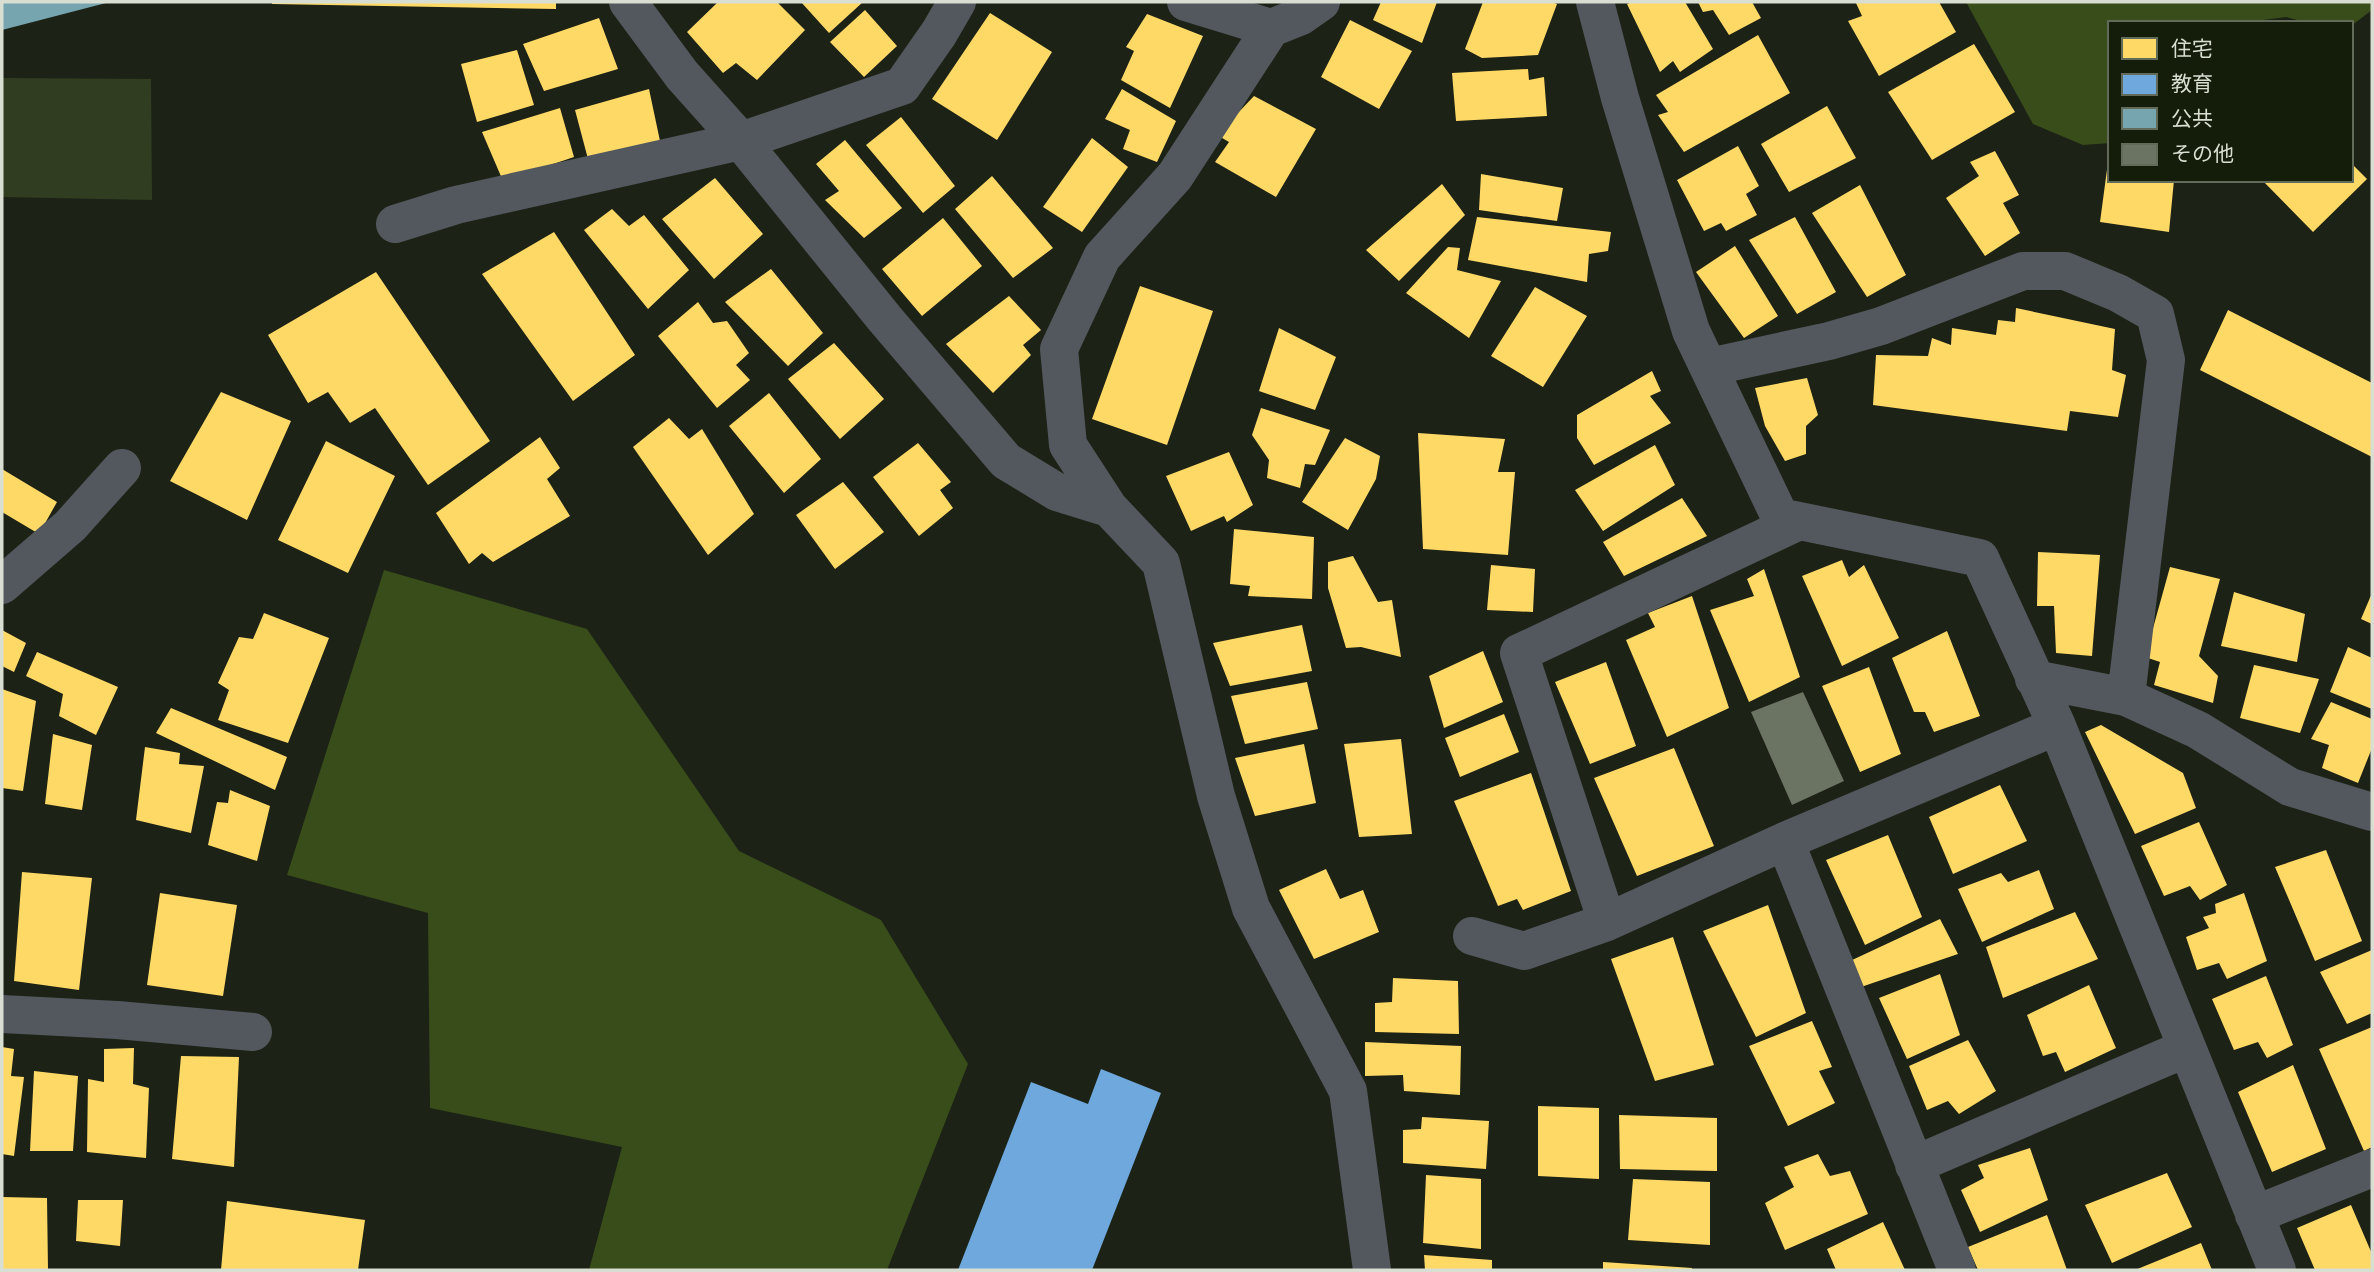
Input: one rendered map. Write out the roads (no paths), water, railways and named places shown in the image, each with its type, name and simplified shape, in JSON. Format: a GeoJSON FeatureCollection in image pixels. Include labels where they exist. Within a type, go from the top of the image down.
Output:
{"type":"FeatureCollection","features":[{"type":"Feature","properties":{"kind":"street"},"geometry":{"type":"LineString","coordinates":[[628,2],[682,75],[741,141],[885,319],[1006,460],[1056,492],[1109,508]]}},
{"type":"Feature","properties":{"kind":"street"},"geometry":{"type":"LineString","coordinates":[[395,224],[456,205],[741,141],[902,86],[957,2]]}},
{"type":"Feature","properties":{"kind":"street"},"geometry":{"type":"LineString","coordinates":[[1186,2],[1271,28]]}},
{"type":"Feature","properties":{"kind":"street"},"geometry":{"type":"LineString","coordinates":[[1321,2],[1301,16],[1271,28],[1175,176],[1102,257],[1059,349],[1068,445],[1109,508],[1161,563],[1216,796],[1251,908],[1348,1091],[1372,1270]]}},
{"type":"Feature","properties":{"kind":"street"},"geometry":{"type":"LineString","coordinates":[[1595,2],[1620,98],[1691,331],[1780,517],[1980,558],[2057,726],[2277,1270]]}},
{"type":"Feature","properties":{"kind":"street"},"geometry":{"type":"LineString","coordinates":[[1709,367],[1829,341],[1881,326],[2023,271],[2065,271],[2118,293],[2155,314],[2166,360],[2126,697]]}},
{"type":"Feature","properties":{"kind":"street"},"geometry":{"type":"LineString","coordinates":[[2,585],[70,526],[122,468]]}},
{"type":"Feature","properties":{"kind":"street"},"geometry":{"type":"LineString","coordinates":[[1607,922],[1519,653],[1799,521]]}},
{"type":"Feature","properties":{"kind":"street"},"geometry":{"type":"LineString","coordinates":[[2035,679],[2126,697],[2199,730],[2290,787],[2372,812]]}},
{"type":"Feature","properties":{"kind":"street"},"geometry":{"type":"LineString","coordinates":[[1472,936],[1524,951],[1607,922],[1785,841],[2057,726]]}},
{"type":"Feature","properties":{"kind":"street"},"geometry":{"type":"LineString","coordinates":[[1785,841],[1956,1270]]}},
{"type":"Feature","properties":{"kind":"street"},"geometry":{"type":"LineString","coordinates":[[2,1014],[117,1020],[253,1032]]}},
{"type":"Feature","properties":{"kind":"street"},"geometry":{"type":"LineString","coordinates":[[1914,1165],[2187,1048]]}},
{"type":"Feature","properties":{"kind":"street"},"geometry":{"type":"LineString","coordinates":[[2255,1215],[2372,1168]]}}]}
